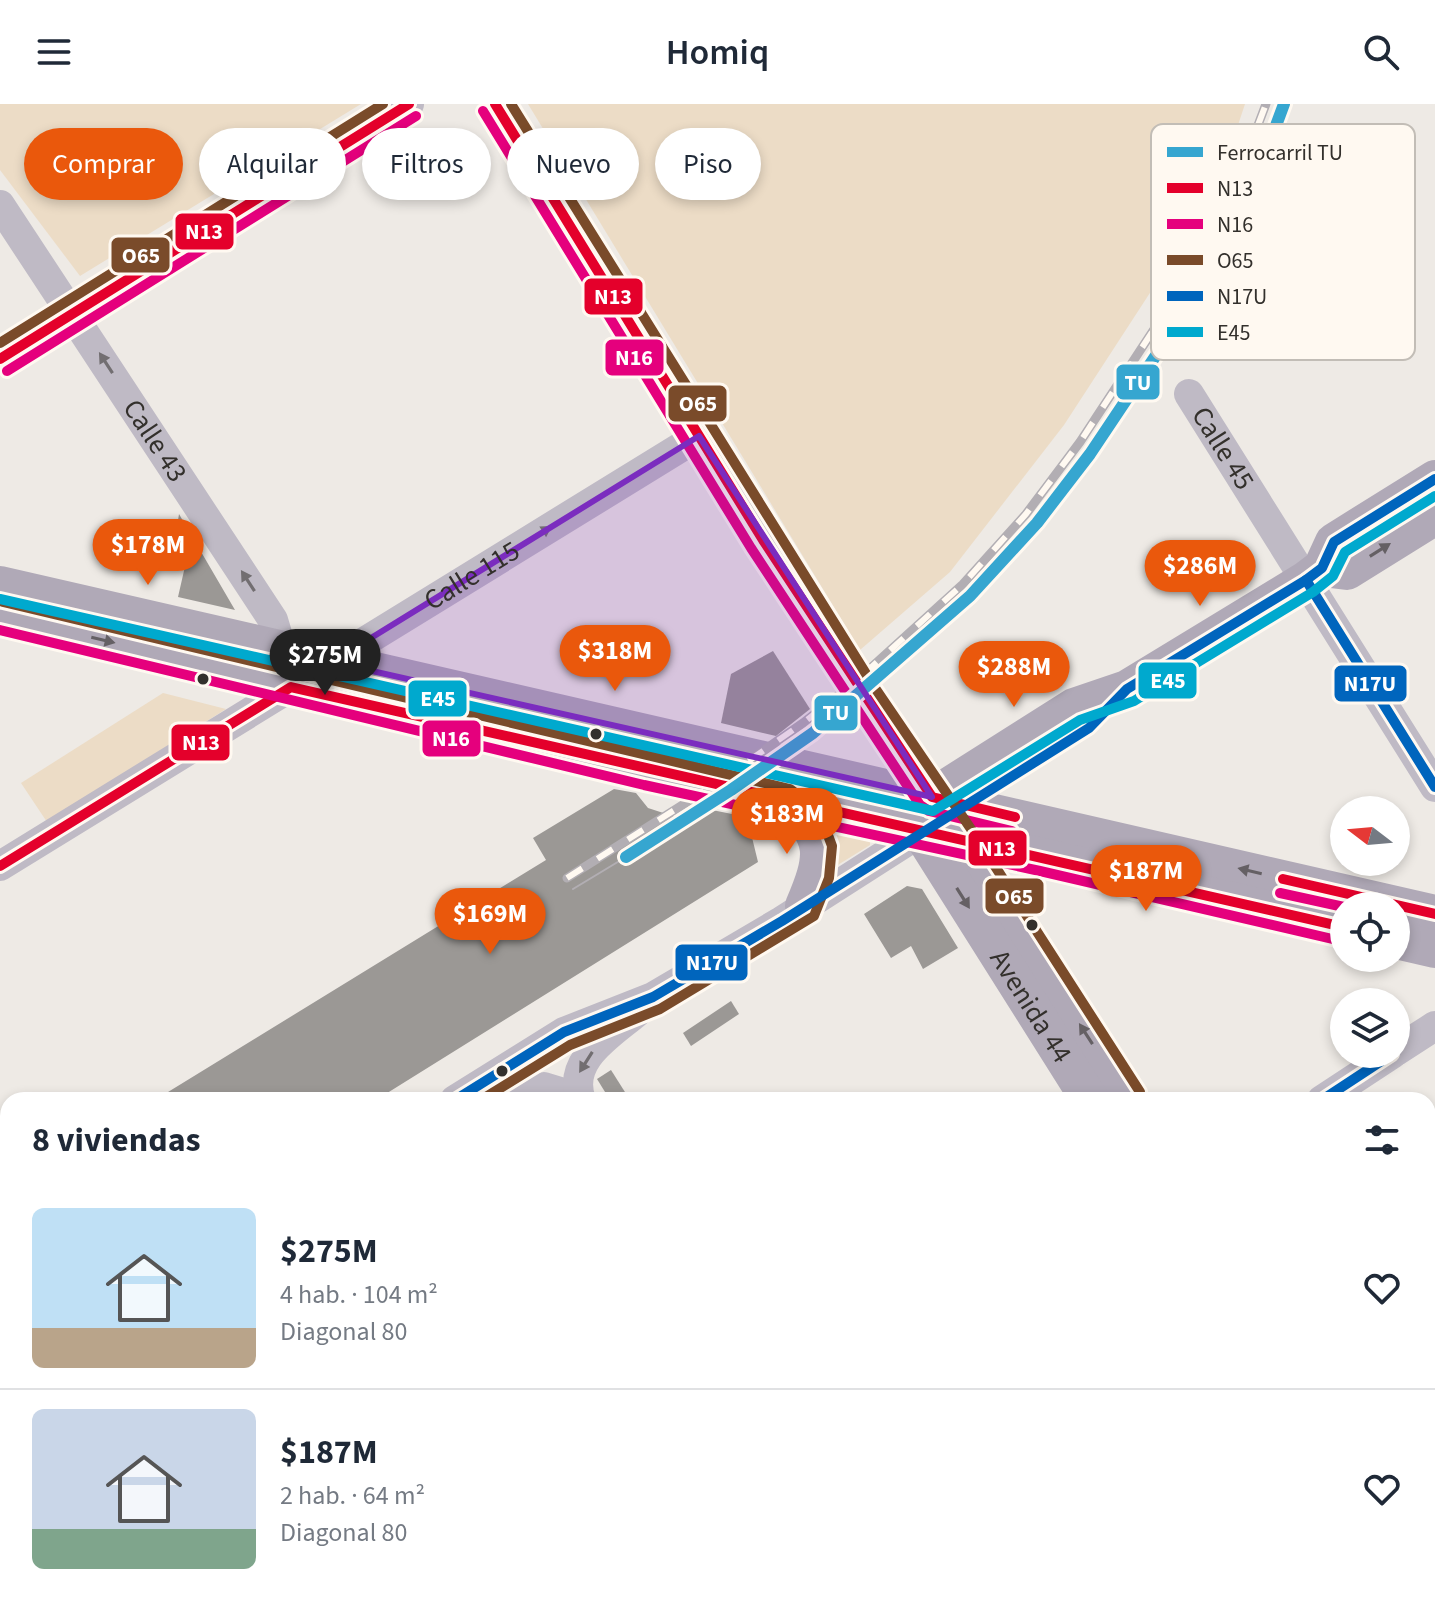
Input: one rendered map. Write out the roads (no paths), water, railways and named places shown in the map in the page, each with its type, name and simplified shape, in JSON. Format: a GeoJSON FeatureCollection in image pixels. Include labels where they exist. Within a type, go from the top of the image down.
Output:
{"type":"FeatureCollection","features":[{"type":"Feature","properties":{"kind":"main road"},"geometry":{"type":"LineString","coordinates":[[1314,574],[1334,542],[1435,479]]}},
{"type":"Feature","properties":{"kind":"main road"},"geometry":{"type":"LineString","coordinates":[[945,818],[1074,707],[1127,689],[1314,574],[1347,571],[1435,516]]}},
{"type":"Feature","properties":{"kind":"main road"},"geometry":{"type":"LineString","coordinates":[[0,585],[332,662],[945,818],[1330,923]]}},
{"type":"Feature","properties":{"kind":"main road"},"geometry":{"type":"LineString","coordinates":[[0,616],[787,803],[945,818],[1435,914]]}},
{"type":"Feature","properties":{"kind":"main road"},"geometry":{"type":"LineString","coordinates":[[787,803],[808,822],[819,842],[818,863],[804,906]]}},
{"type":"Feature","properties":{"kind":"main road","name":"Avenida 44"},"geometry":{"type":"LineString","coordinates":[[945,818],[1086,1092]]}},
{"type":"Feature","properties":{"kind":"main road","name":"Avenida 44"},"geometry":{"type":"LineString","coordinates":[[945,818],[1123,1092]]}},
{"type":"Feature","properties":{"kind":"main road"},"geometry":{"type":"LineString","coordinates":[[1410,943],[1435,949]]}},
{"type":"Feature","properties":{"kind":"street"},"geometry":{"type":"LineString","coordinates":[[0,359],[409,104]]}},
{"type":"Feature","properties":{"kind":"street","name":"Avenida 44"},"geometry":{"type":"LineString","coordinates":[[495,104],[699,436],[861,693],[945,818]]}},
{"type":"Feature","properties":{"kind":"street","name":"Calle 43"},"geometry":{"type":"LineString","coordinates":[[0,205],[273,620],[291,687]]}},
{"type":"Feature","properties":{"kind":"street","name":"Calle 45"},"geometry":{"type":"LineString","coordinates":[[1189,394],[1314,574],[1435,787]]}},
{"type":"Feature","properties":{"kind":"street","name":"Calle 115"},"geometry":{"type":"LineString","coordinates":[[0,866],[699,436]]}},
{"type":"Feature","properties":{"kind":"street"},"geometry":{"type":"LineString","coordinates":[[468,1092],[564,1032],[653,997],[945,818]]}},
{"type":"Feature","properties":{"kind":"street"},"geometry":{"type":"LineString","coordinates":[[579,1092],[578,1078],[584,1060],[653,997]]}},
{"type":"Feature","properties":{"kind":"street"},"geometry":{"type":"LineString","coordinates":[[1410,1042],[1435,1026]]}},
{"type":"Feature","properties":{"kind":"street"},"geometry":{"type":"LineString","coordinates":[[1334,1092],[1371,1068]]}},
{"type":"Feature","properties":{"kind":"street"},"geometry":{"type":"LineString","coordinates":[[534,1092],[544,1087],[559,1092]]}},
{"type":"Feature","properties":{"kind":"tram line"},"geometry":{"type":"LineString","coordinates":[[573,889],[626,857]]}},
{"type":"Feature","properties":{"kind":"railway"},"geometry":{"type":"LineString","coordinates":[[1258,124],[1266,104]]}},
{"type":"Feature","properties":{"kind":"railway"},"geometry":{"type":"LineString","coordinates":[[567,878],[714,785],[803,723],[854,683],[963,584],[1026,514],[1080,442],[1151,334]]}},
{"type":"Feature","properties":{"kind":"rail line","name":"TU"},"geometry":{"type":"LineString","coordinates":[[1277,124],[1284,104]]}},
{"type":"Feature","properties":{"kind":"rail line","name":"TU"},"geometry":{"type":"LineString","coordinates":[[626,857],[813,733],[970,596],[1037,523],[1090,454],[1153,360]]}}]}
